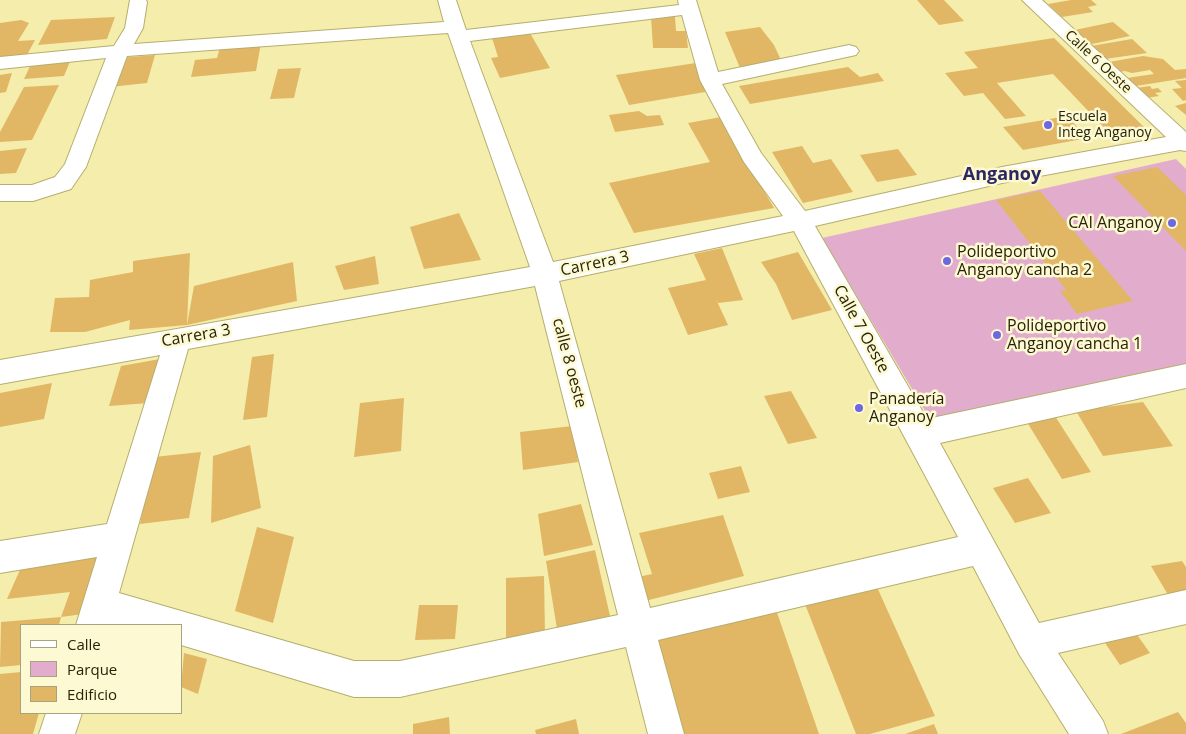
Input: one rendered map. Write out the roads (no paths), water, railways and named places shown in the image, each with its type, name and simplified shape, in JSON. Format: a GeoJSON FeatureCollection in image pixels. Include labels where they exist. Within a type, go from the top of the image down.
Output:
{"type":"FeatureCollection","features":[{"type":"Feature","properties":{"kind":"street","name":"calle 8 oeste"},"geometry":{"type":"LineString","coordinates":[[447,0],[545,274],[666,734]]}},
{"type":"Feature","properties":{"kind":"street","name":"Calle 6 Oeste"},"geometry":{"type":"LineString","coordinates":[[1031,0],[1185,142]]}},
{"type":"Feature","properties":{"kind":"street"},"geometry":{"type":"LineString","coordinates":[[0,193],[33,193],[63,184],[75,167],[113,64],[134,28],[138,2]]}},
{"type":"Feature","properties":{"kind":"street"},"geometry":{"type":"LineString","coordinates":[[0,63],[120,52],[457,32],[688,5]]}},
{"type":"Feature","properties":{"kind":"street","name":"Calle 7 Oeste"},"geometry":{"type":"LineString","coordinates":[[688,5],[710,80],[752,157],[800,221],[920,434],[1032,642],[1090,734]]}},
{"type":"Feature","properties":{"kind":"street"},"geometry":{"type":"LineString","coordinates":[[710,80],[849,51]]}},
{"type":"Feature","properties":{"kind":"street","name":"Carrera 3"},"geometry":{"type":"LineString","coordinates":[[0,372],[545,274],[800,221],[1002,175],[1185,142]]}},
{"type":"Feature","properties":{"kind":"street"},"geometry":{"type":"LineString","coordinates":[[164,624],[96,615],[178,339]]}},
{"type":"Feature","properties":{"kind":"street"},"geometry":{"type":"LineString","coordinates":[[920,434],[1186,376]]}},
{"type":"Feature","properties":{"kind":"street"},"geometry":{"type":"LineString","coordinates":[[0,557],[118,538]]}},
{"type":"Feature","properties":{"kind":"street"},"geometry":{"type":"LineString","coordinates":[[182,628],[354,679],[400,679],[639,627],[981,548]]}},
{"type":"Feature","properties":{"kind":"street"},"geometry":{"type":"LineString","coordinates":[[1032,642],[1186,607]]}},
{"type":"Feature","properties":{"kind":"street"},"geometry":{"type":"LineString","coordinates":[[57,734],[64,714]]}},
{"type":"Feature","properties":{"kind":"place","name":"Escuela Integ Anganoy"},"geometry":{"type":"Point","coordinates":[1048,125]}},
{"type":"Feature","properties":{"kind":"place","name":"CAI Anganoy"},"geometry":{"type":"Point","coordinates":[1172,223]}},
{"type":"Feature","properties":{"kind":"place","name":"Polideportivo Anganoy cancha 2"},"geometry":{"type":"Point","coordinates":[947,261]}},
{"type":"Feature","properties":{"kind":"place","name":"Polideportivo Anganoy cancha 1"},"geometry":{"type":"Point","coordinates":[997,335]}},
{"type":"Feature","properties":{"kind":"place","name":"Panadería Anganoy"},"geometry":{"type":"Point","coordinates":[859,408]}},
{"type":"Feature","properties":{"kind":"district","name":"Anganoy"},"geometry":{"type":"Point","coordinates":[1002,175]}}]}
